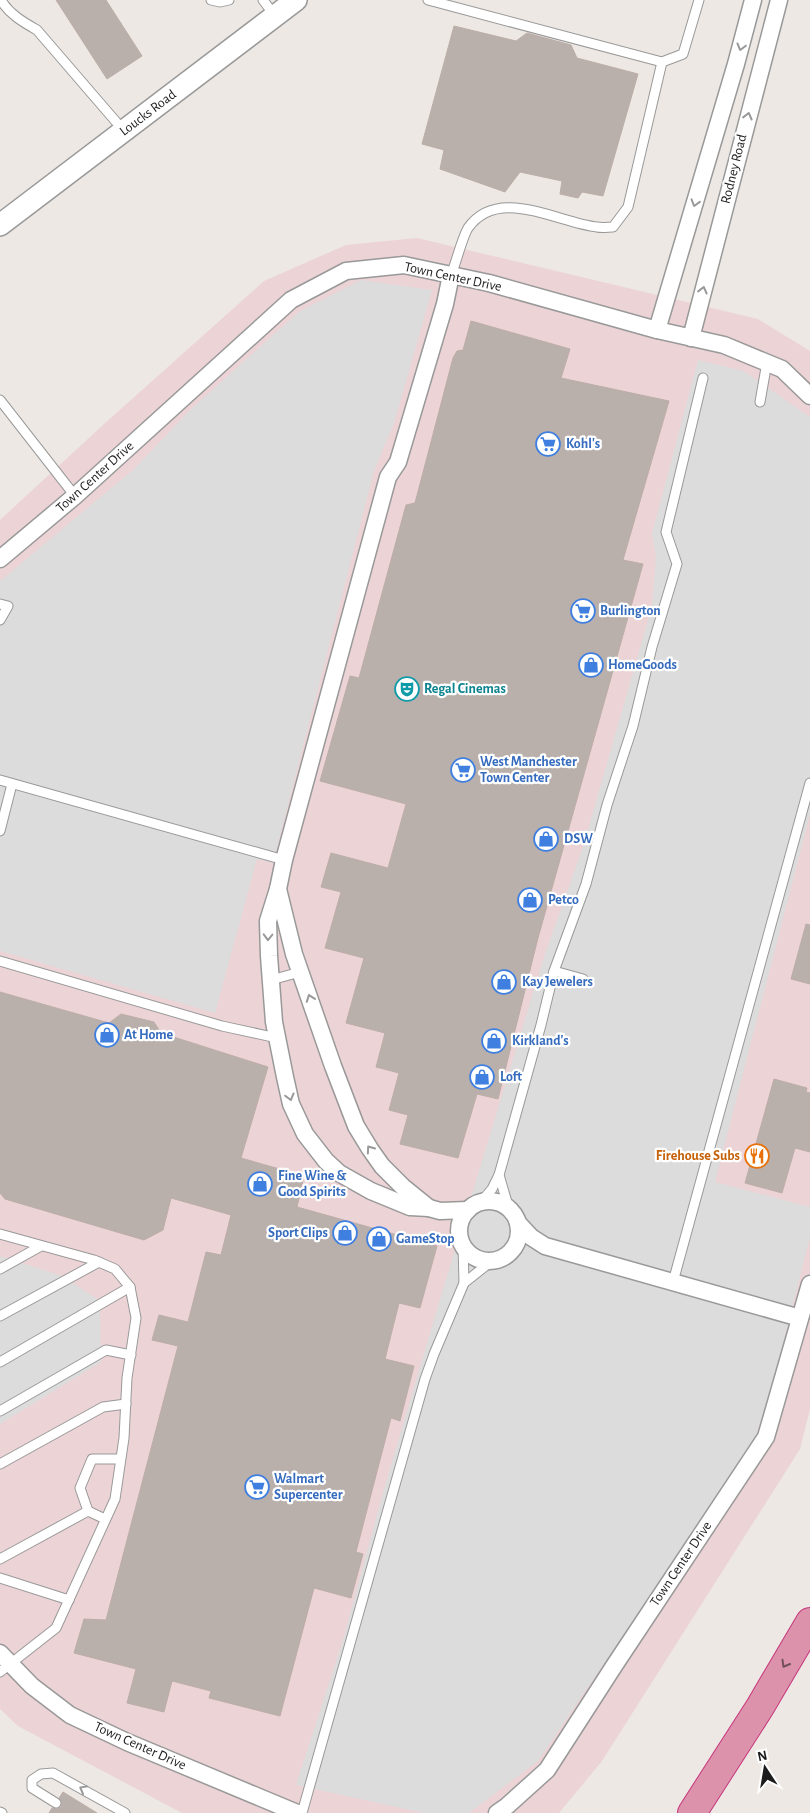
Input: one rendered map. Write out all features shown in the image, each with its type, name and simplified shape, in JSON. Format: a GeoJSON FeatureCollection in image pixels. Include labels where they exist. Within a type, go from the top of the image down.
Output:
{"type":"FeatureCollection","features":[{"type":"Feature","properties":{"kind":"highway"},"geometry":{"type":"LineString","coordinates":[[692,1813],[760,1708],[810,1622]]}},
{"type":"Feature","properties":{"kind":"street","name":"Loucks Road"},"geometry":{"type":"LineString","coordinates":[[0,225],[124,131],[269,8],[296,0]]}},
{"type":"Feature","properties":{"kind":"street","name":"Rodney Road"},"geometry":{"type":"LineString","coordinates":[[657,330],[753,0]]}},
{"type":"Feature","properties":{"kind":"street","name":"Rodney Road"},"geometry":{"type":"LineString","coordinates":[[691,338],[779,0]]}},
{"type":"Feature","properties":{"kind":"street","name":"Town Center Drive"},"geometry":{"type":"LineString","coordinates":[[0,559],[75,496],[291,300],[346,271],[404,264],[489,283],[657,330],[724,345],[782,369],[810,396]]}},
{"type":"Feature","properties":{"kind":"street"},"geometry":{"type":"LineString","coordinates":[[451,275],[398,462],[388,477],[284,860],[278,889],[268,920],[270,980],[277,1038],[292,1104],[305,1134],[326,1161],[339,1173],[386,1186],[435,1210],[474,1256],[480,1260],[498,1259],[521,1250],[545,1246]]}},
{"type":"Feature","properties":{"kind":"street"},"geometry":{"type":"LineString","coordinates":[[278,889],[300,972],[352,1117],[370,1149],[386,1186],[410,1207],[435,1210],[496,1202],[514,1216],[531,1237],[545,1246],[800,1318]]}},
{"type":"Feature","properties":{"kind":"street"},"geometry":{"type":"LineString","coordinates":[[461,1240],[460,1222],[474,1206]]}},
{"type":"Feature","properties":{"kind":"street"},"geometry":{"type":"LineString","coordinates":[[498,1259],[515,1246],[518,1239],[514,1216]]}},
{"type":"Feature","properties":{"kind":"street","name":"Town Center Drive"},"geometry":{"type":"LineString","coordinates":[[497,1813],[547,1770],[766,1437],[810,1284]]}},
{"type":"Feature","properties":{"kind":"street","name":"Town Center Drive"},"geometry":{"type":"LineString","coordinates":[[3,1662],[70,1715],[127,1742],[297,1813]]}},
{"type":"Feature","properties":{"kind":"lane"},"geometry":{"type":"LineString","coordinates":[[1,0],[6,8],[21,21],[37,30],[124,131]]}},
{"type":"Feature","properties":{"kind":"lane"},"geometry":{"type":"LineString","coordinates":[[211,0],[220,2],[229,0]]}},
{"type":"Feature","properties":{"kind":"lane"},"geometry":{"type":"LineString","coordinates":[[428,0],[662,62],[683,54],[699,0]]}},
{"type":"Feature","properties":{"kind":"lane"},"geometry":{"type":"LineString","coordinates":[[451,275],[467,229],[483,213],[498,208],[524,209],[597,228],[613,227],[628,207],[662,62]]}},
{"type":"Feature","properties":{"kind":"lane"},"geometry":{"type":"LineString","coordinates":[[760,402],[767,362]]}},
{"type":"Feature","properties":{"kind":"lane"},"geometry":{"type":"LineString","coordinates":[[474,1206],[492,1189],[499,1175],[541,1025],[554,971],[586,884],[633,726],[652,647],[677,564],[666,532],[703,378]]}},
{"type":"Feature","properties":{"kind":"lane"},"geometry":{"type":"LineString","coordinates":[[0,400],[75,496]]}},
{"type":"Feature","properties":{"kind":"lane"},"geometry":{"type":"LineString","coordinates":[[0,604],[8,606],[0,620]]}},
{"type":"Feature","properties":{"kind":"lane"},"geometry":{"type":"LineString","coordinates":[[0,780],[284,860]]}},
{"type":"Feature","properties":{"kind":"lane"},"geometry":{"type":"LineString","coordinates":[[673,1282],[810,782]]}},
{"type":"Feature","properties":{"kind":"lane"},"geometry":{"type":"LineString","coordinates":[[0,831],[12,784]]}},
{"type":"Feature","properties":{"kind":"lane"},"geometry":{"type":"LineString","coordinates":[[0,961],[222,1026],[277,1038]]}},
{"type":"Feature","properties":{"kind":"lane"},"geometry":{"type":"LineString","coordinates":[[554,971],[583,979]]}},
{"type":"Feature","properties":{"kind":"lane"},"geometry":{"type":"LineString","coordinates":[[270,980],[300,972]]}},
{"type":"Feature","properties":{"kind":"lane"},"geometry":{"type":"LineString","coordinates":[[499,1175],[514,1216]]}},
{"type":"Feature","properties":{"kind":"lane"},"geometry":{"type":"LineString","coordinates":[[0,1234],[98,1262],[115,1269],[130,1287],[136,1318],[124,1438],[114,1499],[56,1628],[3,1662]]}},
{"type":"Feature","properties":{"kind":"lane"},"geometry":{"type":"LineString","coordinates":[[302,1813],[425,1379],[464,1283],[461,1240]]}},
{"type":"Feature","properties":{"kind":"lane"},"geometry":{"type":"LineString","coordinates":[[0,1269],[41,1246]]}},
{"type":"Feature","properties":{"kind":"lane"},"geometry":{"type":"LineString","coordinates":[[464,1283],[498,1259]]}},
{"type":"Feature","properties":{"kind":"lane"},"geometry":{"type":"LineString","coordinates":[[0,1316],[98,1262]]}},
{"type":"Feature","properties":{"kind":"lane"},"geometry":{"type":"LineString","coordinates":[[0,1362],[130,1287]]}},
{"type":"Feature","properties":{"kind":"lane"},"geometry":{"type":"LineString","coordinates":[[0,1411],[106,1350],[131,1354]]}},
{"type":"Feature","properties":{"kind":"lane"},"geometry":{"type":"LineString","coordinates":[[0,1464],[103,1407],[126,1404]]}},
{"type":"Feature","properties":{"kind":"lane"},"geometry":{"type":"LineString","coordinates":[[106,1519],[88,1511],[80,1488],[92,1459],[120,1459]]}},
{"type":"Feature","properties":{"kind":"lane"},"geometry":{"type":"LineString","coordinates":[[0,1559],[88,1511]]}},
{"type":"Feature","properties":{"kind":"lane"},"geometry":{"type":"LineString","coordinates":[[0,1578],[69,1600]]}},
{"type":"Feature","properties":{"kind":"lane"},"geometry":{"type":"LineString","coordinates":[[56,1803],[32,1788],[32,1780],[41,1774],[53,1774],[125,1813]]}},
{"type":"Feature","properties":{"kind":"shaded area","name":"West Manchester Town Center"},"geometry":{"type":"Polygon","coordinates":[[[417,238],[758,319],[810,351],[810,1409],[800,1449],[602,1761],[559,1813],[182,1813],[18,1726],[0,1709],[0,520],[264,281],[346,245],[417,238]]]}},
{"type":"Feature","properties":{"kind":"shaded area"},"geometry":{"type":"Polygon","coordinates":[[[361,280],[432,290],[394,423],[374,471],[273,863],[257,859],[215,1013],[0,951],[0,581],[134,469],[191,409],[300,311],[361,280]]]}},
{"type":"Feature","properties":{"kind":"shaded area"},"geometry":{"type":"Polygon","coordinates":[[[698,360],[744,371],[810,417],[810,814],[715,1182],[810,1207],[810,1237],[775,1376],[754,1442],[538,1761],[469,1813],[424,1813],[296,1785],[343,1640],[384,1489],[544,957],[583,847],[652,606],[656,557],[652,534],[698,360]]]}},
{"type":"Feature","properties":{"kind":"shaded area"},"geometry":{"type":"Polygon","coordinates":[[[0,1256],[62,1276],[100,1301],[101,1362],[0,1424],[0,1256]]]}},
{"type":"Feature","properties":{"kind":"building"},"geometry":{"type":"Polygon","coordinates":[[[56,0],[106,0],[142,56],[107,79],[56,0]]]}},
{"type":"Feature","properties":{"kind":"building"},"geometry":{"type":"Polygon","coordinates":[[[454,26],[516,41],[527,33],[571,45],[577,58],[638,74],[603,196],[582,192],[578,198],[560,194],[562,181],[520,172],[505,192],[440,169],[444,150],[422,144],[454,26]]]}},
{"type":"Feature","properties":{"kind":"building"},"geometry":{"type":"Polygon","coordinates":[[[471,321],[570,349],[561,378],[669,401],[623,560],[643,564],[538,938],[498,1099],[477,1094],[458,1158],[400,1144],[408,1115],[389,1110],[399,1073],[376,1067],[385,1033],[346,1023],[364,958],[325,948],[341,892],[321,887],[331,853],[388,868],[406,804],[320,781],[350,676],[359,678],[406,505],[415,503],[453,358],[457,351],[463,350],[471,321]]]}},
{"type":"Feature","properties":{"kind":"building"},"geometry":{"type":"Polygon","coordinates":[[[806,924],[810,925],[810,984],[791,979],[806,924]]]}},
{"type":"Feature","properties":{"kind":"building","name":"Walmart Supercenter"},"geometry":{"type":"Polygon","coordinates":[[[0,992],[109,1023],[121,1014],[154,1022],[161,1033],[268,1067],[241,1158],[304,1176],[297,1207],[437,1246],[420,1308],[399,1303],[385,1359],[414,1366],[400,1421],[391,1418],[356,1552],[363,1554],[351,1598],[314,1588],[280,1716],[209,1698],[211,1691],[172,1681],[164,1712],[127,1703],[136,1669],[74,1653],[84,1619],[106,1620],[178,1346],[152,1340],[159,1315],[188,1322],[206,1252],[221,1255],[231,1215],[171,1198],[163,1230],[144,1240],[5,1199],[0,1193],[0,992]]]}},
{"type":"Feature","properties":{"kind":"building"},"geometry":{"type":"Polygon","coordinates":[[[774,1079],[807,1088],[806,1092],[810,1093],[810,1152],[795,1148],[782,1193],[745,1183],[774,1079]]]}},
{"type":"Feature","properties":{"kind":"building"},"geometry":{"type":"Polygon","coordinates":[[[63,1792],[97,1813],[49,1813],[52,1808],[61,1807],[62,1803],[59,1798],[63,1792]]]}},
{"type":"Feature","properties":{"kind":"place","name":"Kohl's"},"geometry":{"type":"Point","coordinates":[548,444]}},
{"type":"Feature","properties":{"kind":"place","name":"Burlington"},"geometry":{"type":"Point","coordinates":[583,611]}},
{"type":"Feature","properties":{"kind":"place","name":"HomeGoods"},"geometry":{"type":"Point","coordinates":[591,665]}},
{"type":"Feature","properties":{"kind":"place","name":"Regal Cinemas"},"geometry":{"type":"Point","coordinates":[407,689]}},
{"type":"Feature","properties":{"kind":"place","name":"West Manchester Town Center"},"geometry":{"type":"Point","coordinates":[463,770]}},
{"type":"Feature","properties":{"kind":"place","name":"DSW"},"geometry":{"type":"Point","coordinates":[546,839]}},
{"type":"Feature","properties":{"kind":"place","name":"Petco"},"geometry":{"type":"Point","coordinates":[530,900]}},
{"type":"Feature","properties":{"kind":"place","name":"Kay Jewelers"},"geometry":{"type":"Point","coordinates":[504,982]}},
{"type":"Feature","properties":{"kind":"place","name":"At Home"},"geometry":{"type":"Point","coordinates":[107,1035]}},
{"type":"Feature","properties":{"kind":"place","name":"Kirkland's"},"geometry":{"type":"Point","coordinates":[494,1041]}},
{"type":"Feature","properties":{"kind":"place","name":"Loft"},"geometry":{"type":"Point","coordinates":[482,1077]}},
{"type":"Feature","properties":{"kind":"place","name":"Firehouse Subs"},"geometry":{"type":"Point","coordinates":[757,1156]}},
{"type":"Feature","properties":{"kind":"place","name":"Fine Wine & Good Spirits"},"geometry":{"type":"Point","coordinates":[260,1184]}},
{"type":"Feature","properties":{"kind":"place","name":"Sport Clips"},"geometry":{"type":"Point","coordinates":[345,1233]}},
{"type":"Feature","properties":{"kind":"place","name":"GameStop"},"geometry":{"type":"Point","coordinates":[379,1239]}},
{"type":"Feature","properties":{"kind":"place","name":"Walmart Supercenter"},"geometry":{"type":"Point","coordinates":[257,1487]}}]}
